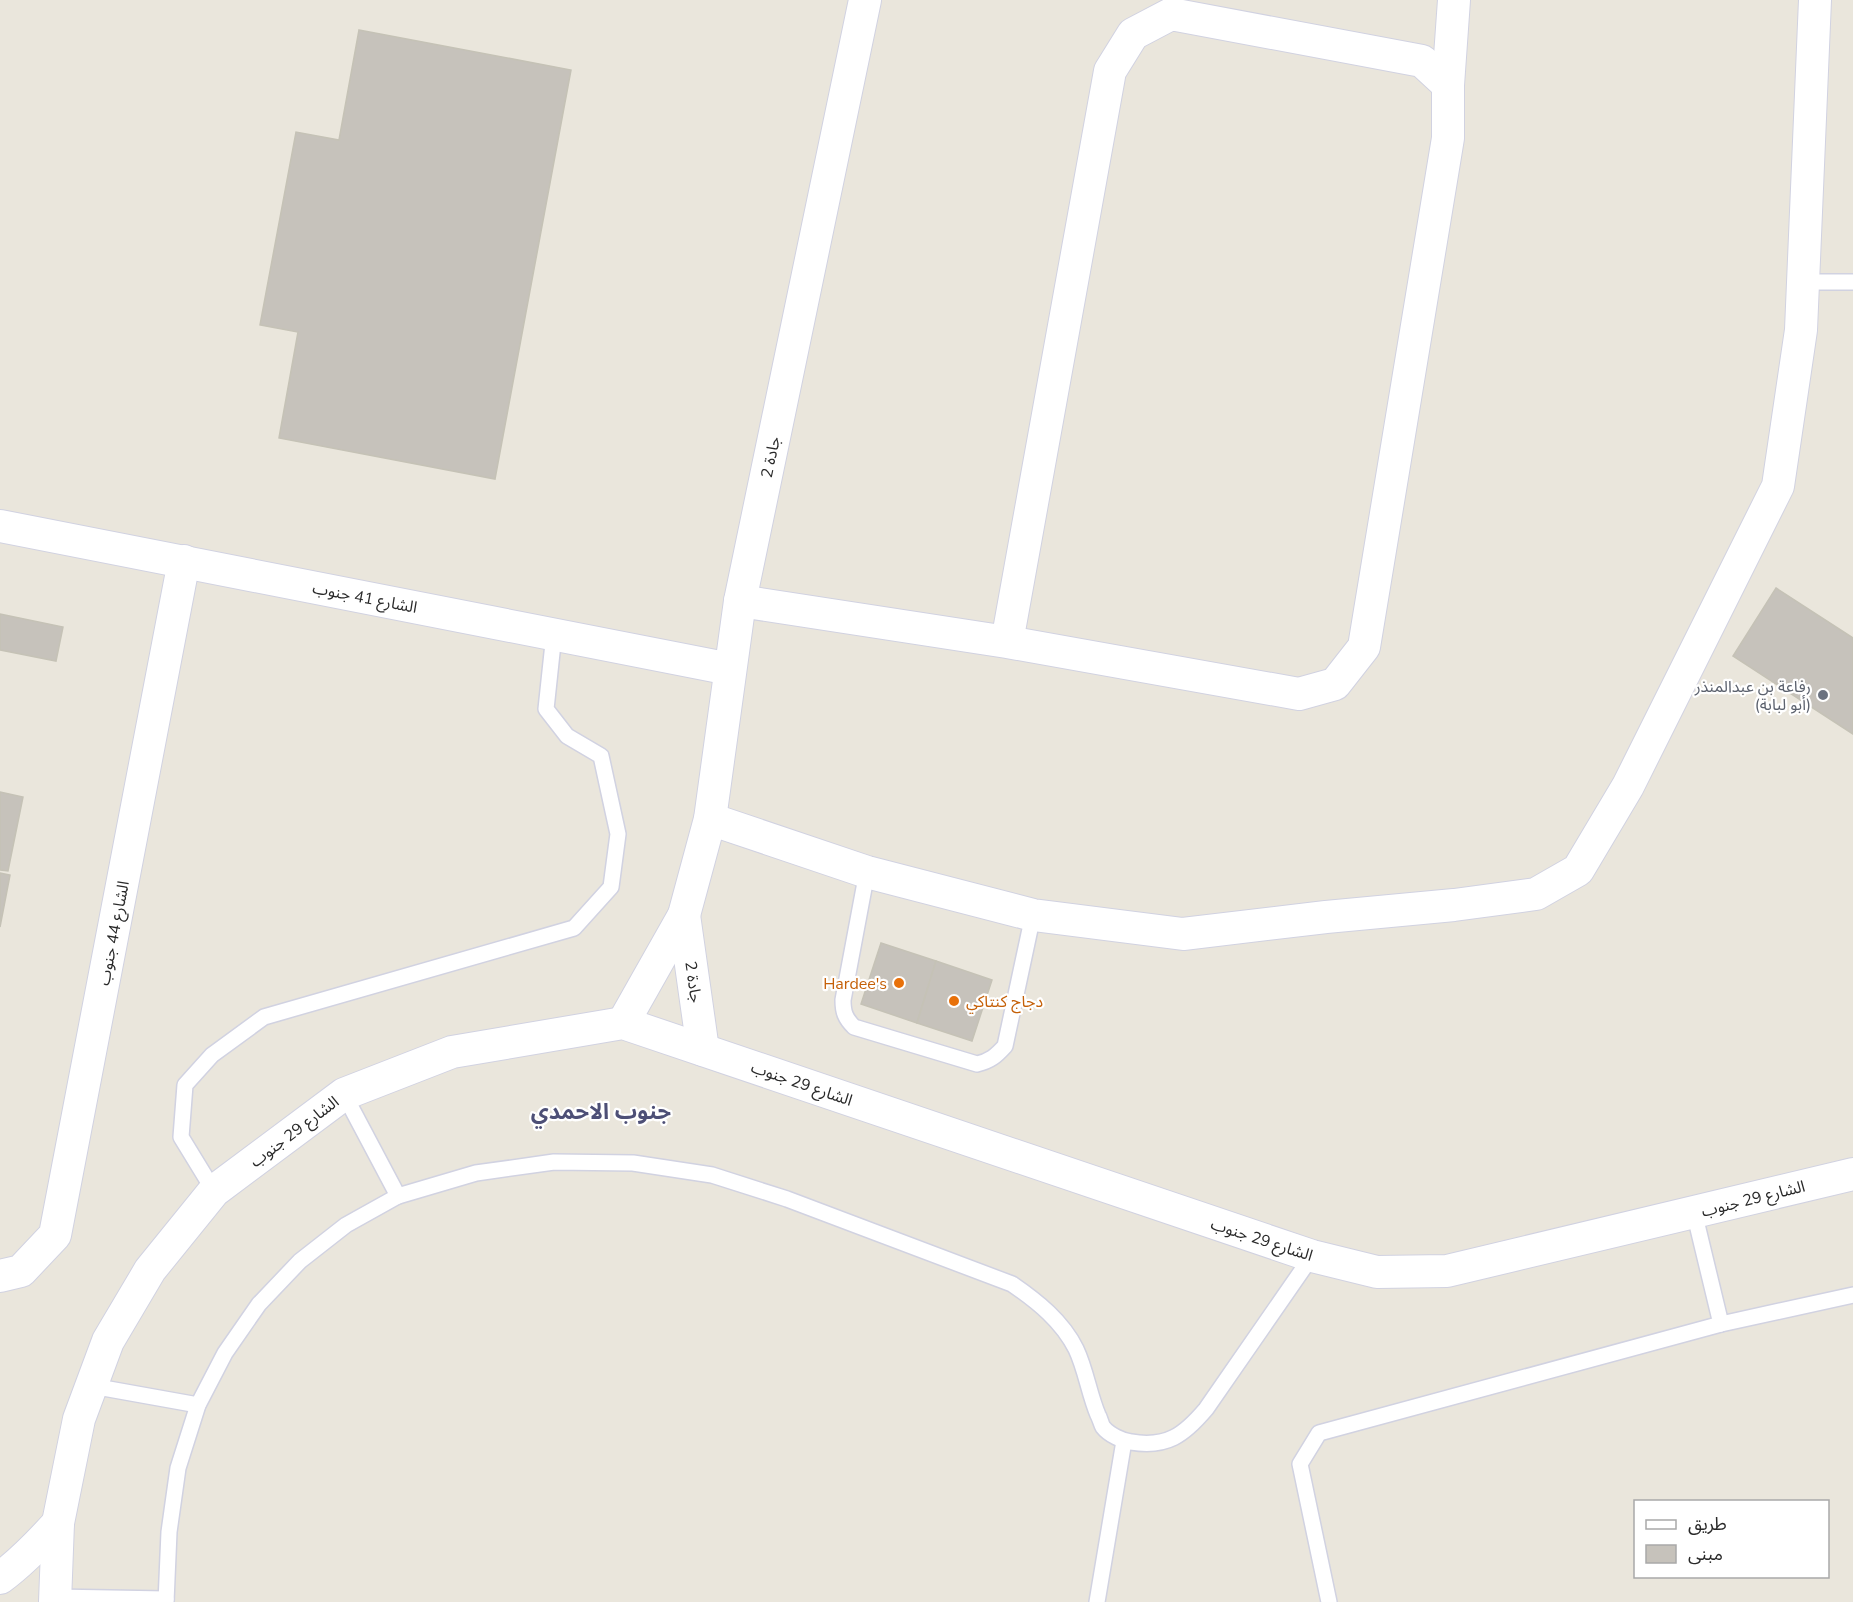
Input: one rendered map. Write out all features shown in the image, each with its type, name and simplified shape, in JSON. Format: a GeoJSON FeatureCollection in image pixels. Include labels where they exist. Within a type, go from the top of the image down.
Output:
{"type":"FeatureCollection","features":[{"type":"Feature","properties":{"kind":"street","name":"جادة 2"},"geometry":{"type":"LineString","coordinates":[[623,1023],[684,915],[710,819],[740,601],[865,0]]}},
{"type":"Feature","properties":{"kind":"street"},"geometry":{"type":"LineString","coordinates":[[740,601],[1007,642],[1299,694],[1335,684],[1364,647],[1448,138],[1448,84],[1454,0]]}},
{"type":"Feature","properties":{"kind":"street"},"geometry":{"type":"LineString","coordinates":[[710,819],[867,872],[1033,915],[1184,934],[1536,894],[1578,870],[1628,786],[1778,486],[1801,330],[1815,0]]}},
{"type":"Feature","properties":{"kind":"street"},"geometry":{"type":"LineString","coordinates":[[1007,642],[1110,71],[1133,34],[1171,14],[1422,62],[1448,84]]}},
{"type":"Feature","properties":{"kind":"street","name":"الشارع 41 جنوب"},"geometry":{"type":"LineString","coordinates":[[0,526],[730,669]]}},
{"type":"Feature","properties":{"kind":"street","name":"الشارع 44 جنوب"},"geometry":{"type":"LineString","coordinates":[[0,1276],[21,1271],[55,1235],[184,561]]}},
{"type":"Feature","properties":{"kind":"street","name":"جادة 2"},"geometry":{"type":"LineString","coordinates":[[684,915],[703,1050]]}},
{"type":"Feature","properties":{"kind":"street","name":"الشارع 29 جنوب"},"geometry":{"type":"LineString","coordinates":[[55,1599],[58,1523],[79,1419],[108,1341],[150,1270],[214,1191],[344,1094],[452,1052],[623,1023],[1312,1256],[1377,1272],[1447,1270],[1853,1174]]}},
{"type":"Feature","properties":{"kind":"street"},"geometry":{"type":"LineString","coordinates":[[0,1578],[15,1567],[58,1523]]}},
{"type":"Feature","properties":{"kind":"lane"},"geometry":{"type":"LineString","coordinates":[[1803,282],[1853,282]]}},
{"type":"Feature","properties":{"kind":"lane"},"geometry":{"type":"LineString","coordinates":[[214,1191],[181,1137],[185,1084],[212,1055],[264,1017],[574,928],[611,886],[618,834],[602,756],[567,736],[546,709],[554,634]]}},
{"type":"Feature","properties":{"kind":"lane"},"geometry":{"type":"LineString","coordinates":[[867,872],[843,1000],[843,1012],[847,1021],[854,1027],[977,1064],[988,1062],[1005,1046],[1033,915]]}},
{"type":"Feature","properties":{"kind":"lane"},"geometry":{"type":"LineString","coordinates":[[344,1094],[398,1196]]}},
{"type":"Feature","properties":{"kind":"lane"},"geometry":{"type":"LineString","coordinates":[[55,1599],[166,1601],[169,1532],[178,1468],[198,1405],[225,1353],[259,1304],[300,1261],[346,1225],[398,1196],[476,1173],[554,1162],[633,1162],[712,1175],[787,1199],[1012,1284],[1037,1301],[1059,1323],[1076,1349],[1104,1428],[1124,1441],[1148,1445],[1170,1441],[1189,1428],[1206,1409],[1312,1256]]}},
{"type":"Feature","properties":{"kind":"lane"},"geometry":{"type":"LineString","coordinates":[[1694,1212],[1720,1324]]}},
{"type":"Feature","properties":{"kind":"lane"},"geometry":{"type":"LineString","coordinates":[[1329,1602],[1300,1464],[1318,1433],[1720,1324],[1853,1295]]}},
{"type":"Feature","properties":{"kind":"lane"},"geometry":{"type":"LineString","coordinates":[[92,1386],[198,1405]]}},
{"type":"Feature","properties":{"kind":"lane"},"geometry":{"type":"LineString","coordinates":[[1097,1602],[1124,1441]]}},
{"type":"Feature","properties":{"kind":"building"},"geometry":{"type":"Polygon","coordinates":[[[359,30],[571,70],[495,479],[279,438],[298,332],[260,325],[296,132],[339,140],[359,30]]]}},
{"type":"Feature","properties":{"kind":"building","name":"رفاعة بن عبدالمنذر (أبو لبابة)"},"geometry":{"type":"Polygon","coordinates":[[[1776,588],[1853,638],[1853,734],[1733,656],[1776,588]]]}},
{"type":"Feature","properties":{"kind":"building"},"geometry":{"type":"Polygon","coordinates":[[[0,614],[63,627],[56,661],[0,650],[0,614]]]}},
{"type":"Feature","properties":{"kind":"building"},"geometry":{"type":"Polygon","coordinates":[[[0,792],[23,797],[8,871],[0,870],[0,792]]]}},
{"type":"Feature","properties":{"kind":"building"},"geometry":{"type":"Polygon","coordinates":[[[0,873],[10,875],[0,927],[0,873]]]}},
{"type":"Feature","properties":{"kind":"building","name":"Hardee's"},"geometry":{"type":"Polygon","coordinates":[[[881,943],[936,961],[917,1023],[861,1004],[881,943]]]}},
{"type":"Feature","properties":{"kind":"building","name":"دجاج كنتاكي"},"geometry":{"type":"Polygon","coordinates":[[[936,961],[992,980],[972,1041],[917,1023],[936,961]]]}},
{"type":"Feature","properties":{"kind":"place","name":"رفاعة بن عبدالمنذر (أبو لبابة)"},"geometry":{"type":"Point","coordinates":[1823,695]}},
{"type":"Feature","properties":{"kind":"place","name":"Hardee's"},"geometry":{"type":"Point","coordinates":[899,983]}},
{"type":"Feature","properties":{"kind":"place","name":"دجاج كنتاكي"},"geometry":{"type":"Point","coordinates":[954,1001]}},
{"type":"Feature","properties":{"kind":"district","name":"جنوب الاحمدي"},"geometry":{"type":"Point","coordinates":[601,1111]}}]}
